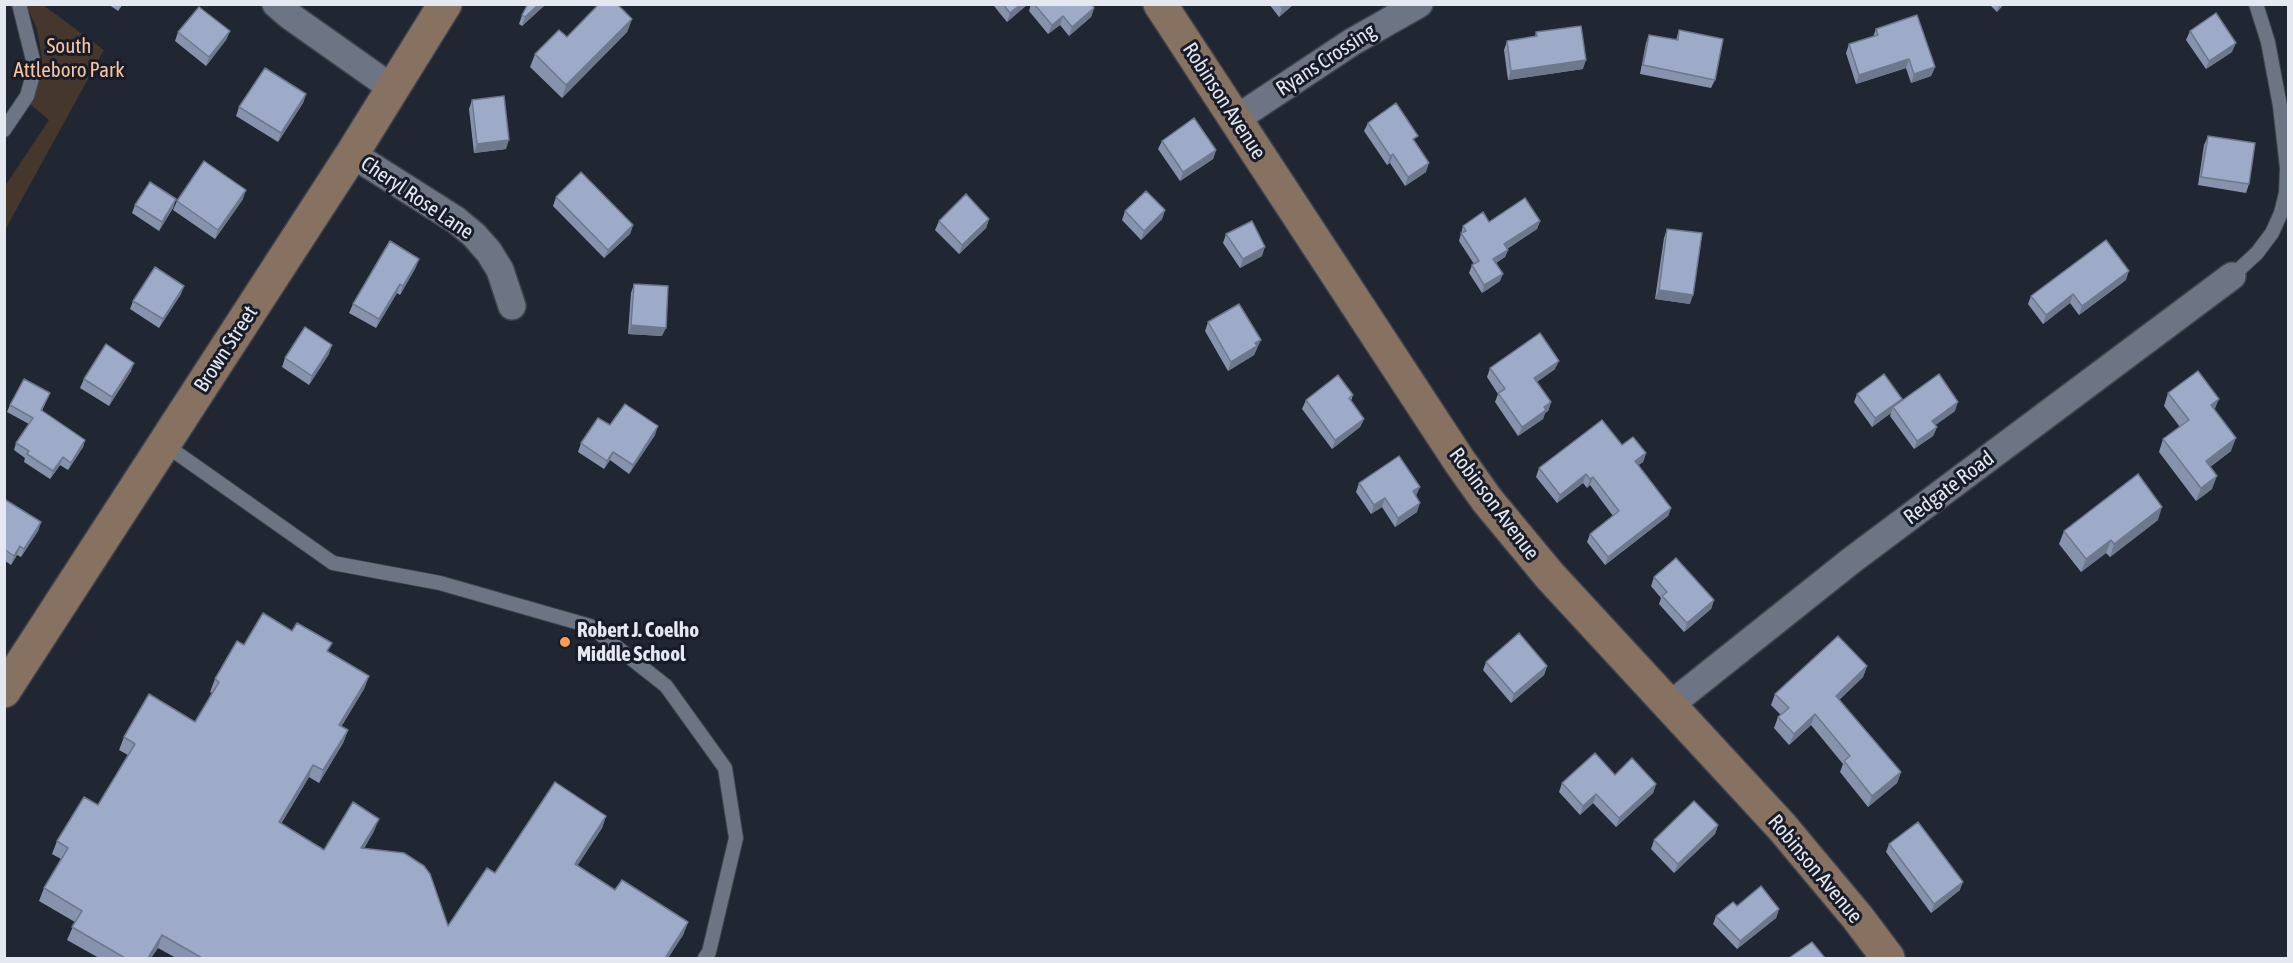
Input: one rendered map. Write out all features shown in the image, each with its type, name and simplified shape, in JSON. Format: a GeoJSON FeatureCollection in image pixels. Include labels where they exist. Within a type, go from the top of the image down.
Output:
{"type":"FeatureCollection","features":[{"type":"Feature","properties":{"kind":"street"},"geometry":{"type":"LineString","coordinates":[[276,4],[393,88]]}},
{"type":"Feature","properties":{"kind":"street","name":"Brown Street"},"geometry":{"type":"LineString","coordinates":[[4,691],[352,154],[445,4]]}},
{"type":"Feature","properties":{"kind":"street","name":"Robinson Avenue"},"geometry":{"type":"LineString","coordinates":[[1160,4],[1487,500],[1550,576],[1820,871],[1888,958]]}},
{"type":"Feature","properties":{"kind":"street","name":"Ryans Crossing"},"geometry":{"type":"LineString","coordinates":[[1236,119],[1352,42],[1419,4]]}},
{"type":"Feature","properties":{"kind":"street","name":"Cheryl Rose Lane"},"geometry":{"type":"LineString","coordinates":[[352,154],[456,220],[474,235],[489,252],[500,270],[512,306]]}},
{"type":"Feature","properties":{"kind":"street","name":"Redgate Road"},"geometry":{"type":"LineString","coordinates":[[1670,705],[1852,560],[2232,276]]}},
{"type":"Feature","properties":{"kind":"lane"},"geometry":{"type":"LineString","coordinates":[[4,130],[27,96],[35,68],[19,4]]}},
{"type":"Feature","properties":{"kind":"lane"},"geometry":{"type":"LineString","coordinates":[[2232,276],[2256,253],[2272,233],[2281,213],[2286,193],[2287,168],[2280,106],[2268,42],[2256,4]]}},
{"type":"Feature","properties":{"kind":"lane"},"geometry":{"type":"LineString","coordinates":[[164,444],[333,563],[440,583],[590,626],[666,686],[725,768],[736,838],[705,958]]}},
{"type":"Feature","properties":{"kind":"green space","name":"South Attleboro Park"},"geometry":{"type":"Polygon","coordinates":[[[26,5],[43,5],[104,50],[5,230],[5,186],[49,120],[30,104],[38,84],[42,58],[37,29],[26,5]]]}},
{"type":"Feature","properties":{"kind":"building"},"geometry":{"type":"Polygon","coordinates":[[[528,4],[539,4],[525,17],[522,15],[528,4]]]}},
{"type":"Feature","properties":{"kind":"building"},"geometry":{"type":"Polygon","coordinates":[[[599,4],[617,4],[632,19],[566,85],[535,54],[559,30],[567,37],[599,4]]]}},
{"type":"Feature","properties":{"kind":"building"},"geometry":{"type":"Polygon","coordinates":[[[1003,4],[1021,4],[1010,13],[1003,4]]]}},
{"type":"Feature","properties":{"kind":"building"},"geometry":{"type":"Polygon","coordinates":[[[1034,4],[1091,4],[1094,8],[1072,27],[1063,16],[1052,25],[1034,4]]]}},
{"type":"Feature","properties":{"kind":"building"},"geometry":{"type":"Polygon","coordinates":[[[199,7],[230,31],[209,57],[178,32],[199,7]]]}},
{"type":"Feature","properties":{"kind":"building"},"geometry":{"type":"Polygon","coordinates":[[[2216,13],[2236,43],[2209,61],[2190,31],[2216,13]]]}},
{"type":"Feature","properties":{"kind":"building"},"geometry":{"type":"Polygon","coordinates":[[[1917,15],[1935,67],[1914,74],[1909,59],[1859,75],[1849,44],[1878,35],[1876,29],[1917,15]]]}},
{"type":"Feature","properties":{"kind":"building"},"geometry":{"type":"Polygon","coordinates":[[[1581,26],[1586,60],[1511,71],[1507,41],[1537,36],[1536,32],[1581,26]]]}},
{"type":"Feature","properties":{"kind":"building"},"geometry":{"type":"Polygon","coordinates":[[[1679,30],[1723,39],[1715,80],[1643,65],[1649,35],[1678,40],[1679,30]]]}},
{"type":"Feature","properties":{"kind":"building"},"geometry":{"type":"Polygon","coordinates":[[[265,68],[306,94],[281,133],[239,107],[265,68]]]}},
{"type":"Feature","properties":{"kind":"building"},"geometry":{"type":"Polygon","coordinates":[[[504,96],[509,140],[477,144],[472,100],[504,96]]]}},
{"type":"Feature","properties":{"kind":"building"},"geometry":{"type":"Polygon","coordinates":[[[1396,103],[1418,136],[1413,139],[1429,163],[1408,177],[1393,154],[1390,156],[1368,123],[1396,103]]]}},
{"type":"Feature","properties":{"kind":"building"},"geometry":{"type":"Polygon","coordinates":[[[1194,118],[1216,150],[1183,172],[1162,141],[1194,118]]]}},
{"type":"Feature","properties":{"kind":"building"},"geometry":{"type":"Polygon","coordinates":[[[2208,136],[2255,143],[2249,184],[2201,177],[2208,136]]]}},
{"type":"Feature","properties":{"kind":"building"},"geometry":{"type":"Polygon","coordinates":[[[204,161],[246,190],[218,230],[177,201],[204,161]]]}},
{"type":"Feature","properties":{"kind":"building"},"geometry":{"type":"Polygon","coordinates":[[[581,172],[633,225],[608,250],[556,197],[581,172]]]}},
{"type":"Feature","properties":{"kind":"building"},"geometry":{"type":"Polygon","coordinates":[[[150,182],[176,199],[162,222],[135,205],[150,182]]]}},
{"type":"Feature","properties":{"kind":"building"},"geometry":{"type":"Polygon","coordinates":[[[1146,191],[1165,210],[1144,231],[1125,211],[1146,191]]]}},
{"type":"Feature","properties":{"kind":"building"},"geometry":{"type":"Polygon","coordinates":[[[966,194],[989,219],[962,245],[939,221],[966,194]]]}},
{"type":"Feature","properties":{"kind":"building"},"geometry":{"type":"Polygon","coordinates":[[[1525,198],[1540,221],[1504,244],[1508,250],[1493,259],[1503,274],[1484,285],[1472,265],[1479,261],[1461,233],[1466,231],[1463,226],[1483,212],[1489,222],[1525,198]]]}},
{"type":"Feature","properties":{"kind":"building"},"geometry":{"type":"Polygon","coordinates":[[[1252,221],[1265,247],[1243,259],[1226,234],[1252,221]]]}},
{"type":"Feature","properties":{"kind":"building"},"geometry":{"type":"Polygon","coordinates":[[[1667,229],[1702,233],[1693,295],[1659,290],[1667,229]]]}},
{"type":"Feature","properties":{"kind":"building"},"geometry":{"type":"Polygon","coordinates":[[[2106,240],[2129,271],[2082,306],[2073,294],[2046,315],[2031,296],[2106,240]]]}},
{"type":"Feature","properties":{"kind":"building"},"geometry":{"type":"Polygon","coordinates":[[[390,241],[419,259],[403,286],[400,284],[379,319],[353,304],[390,241]]]}},
{"type":"Feature","properties":{"kind":"building"},"geometry":{"type":"Polygon","coordinates":[[[155,267],[184,286],[163,319],[133,301],[155,267]]]}},
{"type":"Feature","properties":{"kind":"building"},"geometry":{"type":"Polygon","coordinates":[[[634,284],[668,286],[666,328],[631,325],[634,284]]]}},
{"type":"Feature","properties":{"kind":"building"},"geometry":{"type":"Polygon","coordinates":[[[1239,304],[1261,340],[1255,343],[1257,346],[1231,362],[1208,322],[1239,304]]]}},
{"type":"Feature","properties":{"kind":"building"},"geometry":{"type":"Polygon","coordinates":[[[305,327],[332,345],[312,376],[285,358],[305,327]]]}},
{"type":"Feature","properties":{"kind":"building"},"geometry":{"type":"Polygon","coordinates":[[[1540,333],[1559,361],[1534,378],[1551,402],[1544,407],[1546,410],[1522,427],[1498,393],[1505,389],[1490,368],[1540,333]]]}},
{"type":"Feature","properties":{"kind":"building"},"geometry":{"type":"Polygon","coordinates":[[[106,344],[134,363],[112,397],[84,379],[106,344]]]}},
{"type":"Feature","properties":{"kind":"building"},"geometry":{"type":"Polygon","coordinates":[[[2198,371],[2219,399],[2211,405],[2236,438],[2206,461],[2217,476],[2201,488],[2163,439],[2189,420],[2168,393],[2198,371]]]}},
{"type":"Feature","properties":{"kind":"building"},"geometry":{"type":"Polygon","coordinates":[[[1884,374],[1902,399],[1875,418],[1857,394],[1884,374]]]}},
{"type":"Feature","properties":{"kind":"building"},"geometry":{"type":"Polygon","coordinates":[[[1939,374],[1958,402],[1932,421],[1937,427],[1917,441],[1893,407],[1939,374]]]}},
{"type":"Feature","properties":{"kind":"building"},"geometry":{"type":"Polygon","coordinates":[[[1338,375],[1353,395],[1349,398],[1364,419],[1335,440],[1306,400],[1338,375]]]}},
{"type":"Feature","properties":{"kind":"building"},"geometry":{"type":"Polygon","coordinates":[[[24,379],[50,393],[41,410],[85,440],[71,463],[63,457],[53,471],[27,454],[29,451],[16,443],[33,418],[10,405],[24,379]]]}},
{"type":"Feature","properties":{"kind":"building"},"geometry":{"type":"Polygon","coordinates":[[[625,404],[658,426],[633,465],[613,452],[607,461],[581,443],[598,418],[610,425],[625,404]]]}},
{"type":"Feature","properties":{"kind":"building"},"geometry":{"type":"Polygon","coordinates":[[[1602,420],[1622,445],[1633,437],[1646,453],[1635,461],[1671,508],[1608,557],[1590,534],[1619,511],[1593,477],[1590,479],[1586,474],[1560,495],[1539,468],[1602,420]]]}},
{"type":"Feature","properties":{"kind":"building"},"geometry":{"type":"Polygon","coordinates":[[[1399,456],[1420,487],[1413,491],[1420,503],[1398,518],[1385,498],[1374,505],[1359,483],[1399,456]]]}},
{"type":"Feature","properties":{"kind":"building"},"geometry":{"type":"Polygon","coordinates":[[[2138,474],[2162,507],[2114,544],[2111,540],[2086,559],[2064,531],[2138,474]]]}},
{"type":"Feature","properties":{"kind":"building"},"geometry":{"type":"Polygon","coordinates":[[[4,499],[41,522],[24,549],[20,546],[14,556],[4,549],[4,499]]]}},
{"type":"Feature","properties":{"kind":"building"},"geometry":{"type":"Polygon","coordinates":[[[1676,558],[1714,600],[1687,623],[1662,596],[1667,592],[1654,577],[1676,558]]]}},
{"type":"Feature","properties":{"kind":"building"},"geometry":{"type":"Polygon","coordinates":[[[263,613],[292,631],[297,623],[332,643],[327,651],[369,676],[339,725],[348,730],[323,770],[313,765],[279,822],[324,850],[353,802],[379,819],[361,848],[404,853],[424,866],[430,874],[448,926],[487,868],[495,873],[555,782],[606,816],[575,864],[615,890],[622,880],[688,922],[665,958],[202,958],[162,935],[148,958],[125,958],[72,927],[82,911],[44,888],[68,848],[57,841],[84,797],[98,805],[135,744],[124,737],[149,694],[195,722],[219,682],[215,679],[237,641],[244,645],[263,613]]]}},
{"type":"Feature","properties":{"kind":"building"},"geometry":{"type":"Polygon","coordinates":[[[1519,633],[1547,666],[1514,694],[1486,662],[1519,633]]]}},
{"type":"Feature","properties":{"kind":"building"},"geometry":{"type":"Polygon","coordinates":[[[1838,636],[1867,666],[1836,696],[1901,772],[1872,796],[1844,761],[1850,756],[1815,714],[1794,734],[1778,717],[1789,708],[1775,694],[1838,636]]]}},
{"type":"Feature","properties":{"kind":"building"},"geometry":{"type":"Polygon","coordinates":[[[1595,753],[1615,775],[1632,758],[1656,784],[1619,818],[1596,794],[1583,806],[1562,783],[1595,753]]]}},
{"type":"Feature","properties":{"kind":"building"},"geometry":{"type":"Polygon","coordinates":[[[1694,801],[1718,825],[1678,864],[1654,840],[1694,801]]]}},
{"type":"Feature","properties":{"kind":"building"},"geometry":{"type":"Polygon","coordinates":[[[1918,822],[1963,882],[1934,904],[1889,844],[1918,822]]]}},
{"type":"Feature","properties":{"kind":"building"},"geometry":{"type":"Polygon","coordinates":[[[1761,886],[1779,909],[1740,941],[1716,916],[1733,902],[1737,906],[1761,886]]]}},
{"type":"Feature","properties":{"kind":"building"},"geometry":{"type":"Polygon","coordinates":[[[1812,942],[1825,958],[1789,958],[1812,942]]]}},
{"type":"Feature","properties":{"kind":"place","name":"Robert J. Coelho Middle School"},"geometry":{"type":"Point","coordinates":[565,642]}}]}
